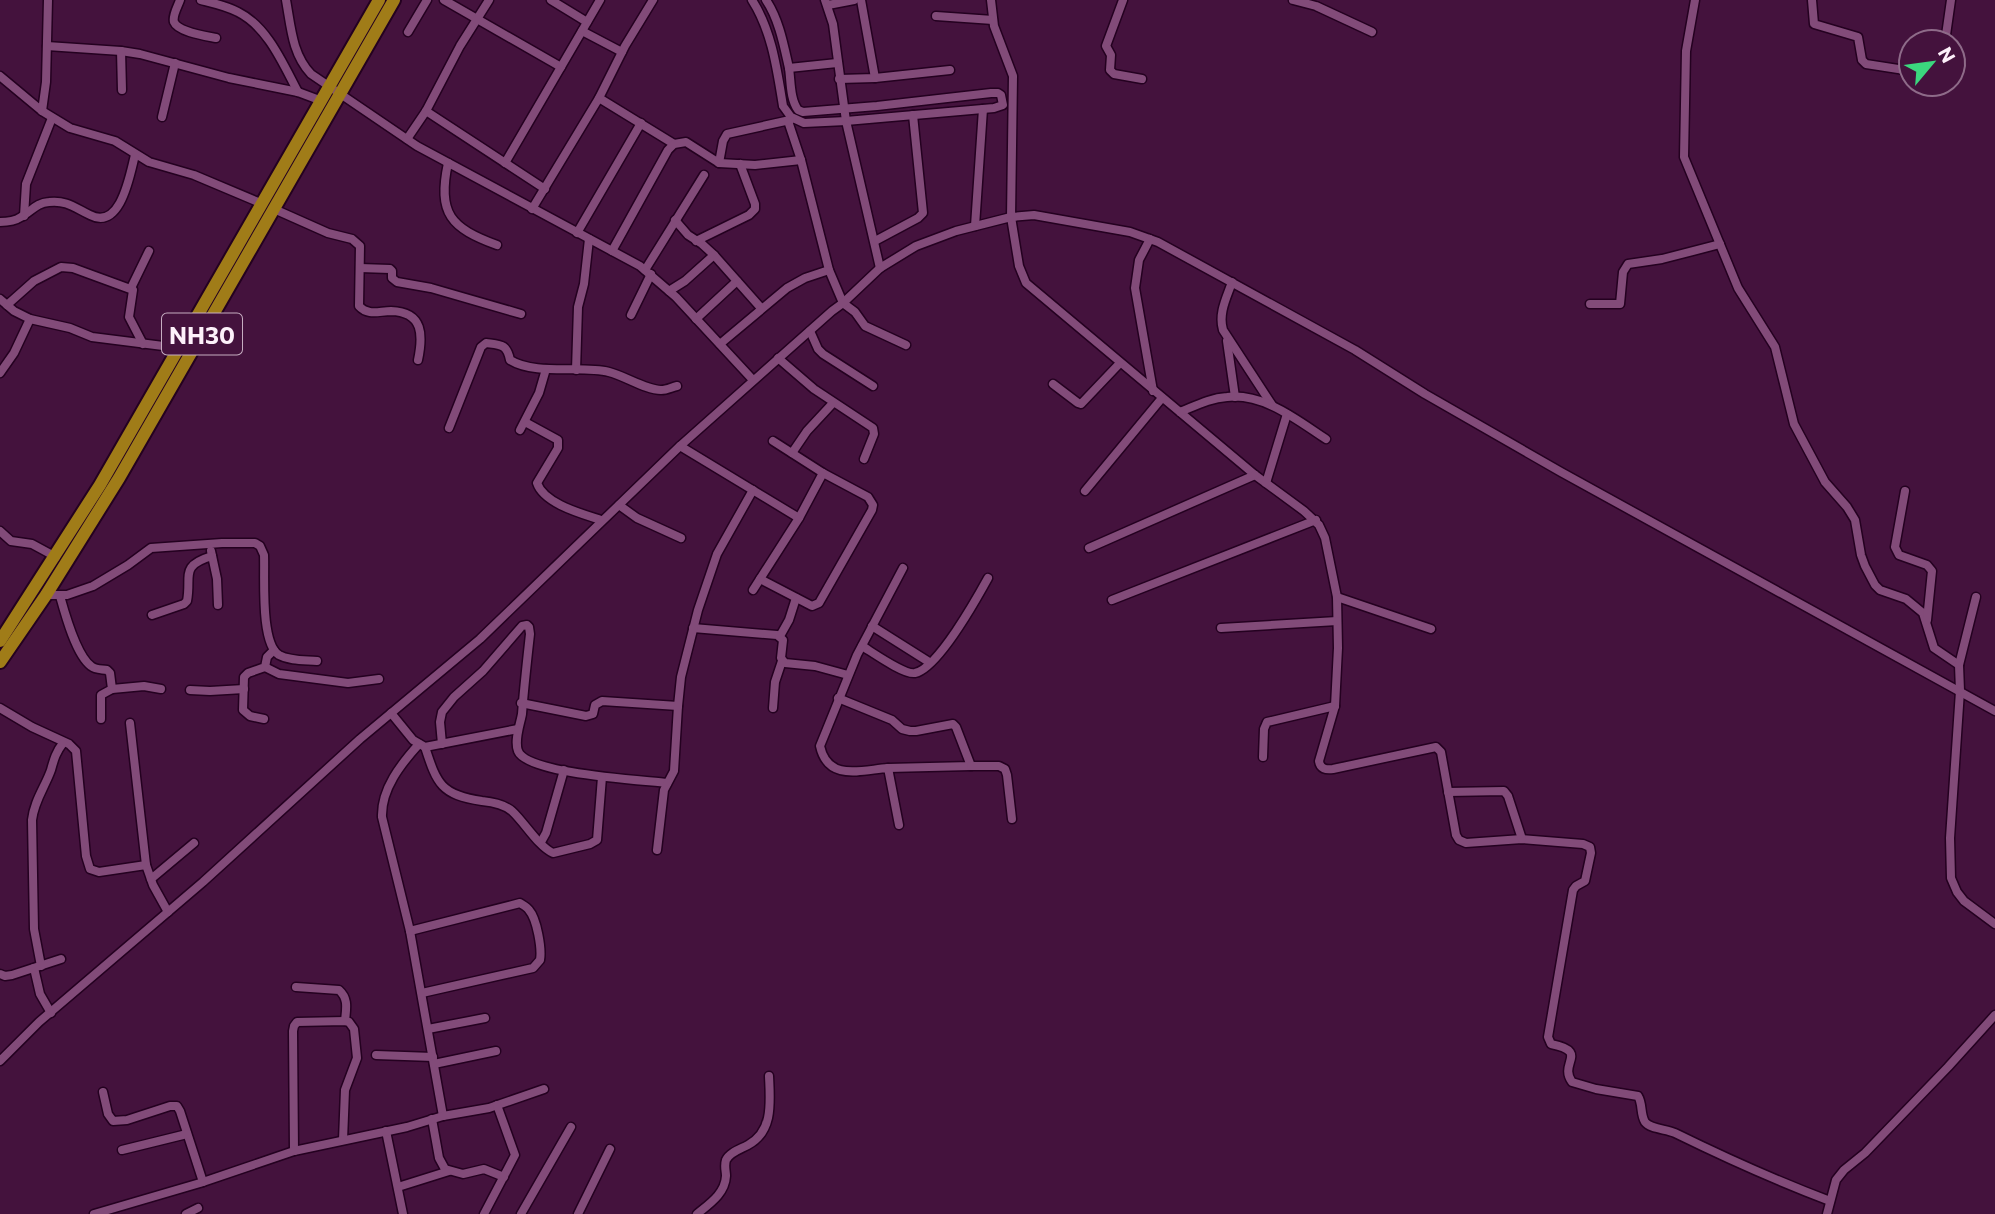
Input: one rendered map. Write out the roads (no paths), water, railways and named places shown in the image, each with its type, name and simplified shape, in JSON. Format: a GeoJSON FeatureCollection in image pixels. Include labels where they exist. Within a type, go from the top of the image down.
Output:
{"type":"FeatureCollection","features":[{"type":"Feature","properties":{"kind":"highway","name":"NH30"},"geometry":{"type":"LineString","coordinates":[[0,641],[55,557],[121,450],[179,348],[268,207],[321,101],[335,91],[379,0]]}},
{"type":"Feature","properties":{"kind":"highway","name":"NH30"},"geometry":{"type":"LineString","coordinates":[[0,662],[46,595],[119,478],[268,207],[335,91],[394,0]]}},
{"type":"Feature","properties":{"kind":"street"},"geometry":{"type":"LineString","coordinates":[[42,111],[46,82],[48,0]]}},
{"type":"Feature","properties":{"kind":"street"},"geometry":{"type":"LineString","coordinates":[[180,0],[174,16],[176,25],[181,29],[216,38]]}},
{"type":"Feature","properties":{"kind":"street"},"geometry":{"type":"LineString","coordinates":[[201,0],[235,10],[254,22],[298,92]]}},
{"type":"Feature","properties":{"kind":"street"},"geometry":{"type":"LineString","coordinates":[[286,0],[295,52],[311,74],[407,139],[648,272],[753,380]]}},
{"type":"Feature","properties":{"kind":"street"},"geometry":{"type":"LineString","coordinates":[[408,33],[427,0]]}},
{"type":"Feature","properties":{"kind":"street"},"geometry":{"type":"LineString","coordinates":[[444,0],[561,67]]}},
{"type":"Feature","properties":{"kind":"street"},"geometry":{"type":"LineString","coordinates":[[407,139],[426,111],[460,46],[489,0]]}},
{"type":"Feature","properties":{"kind":"street"},"geometry":{"type":"LineString","coordinates":[[551,0],[587,22]]}},
{"type":"Feature","properties":{"kind":"street"},"geometry":{"type":"LineString","coordinates":[[505,163],[600,0]]}},
{"type":"Feature","properties":{"kind":"street"},"geometry":{"type":"LineString","coordinates":[[532,209],[599,98],[653,0]]}},
{"type":"Feature","properties":{"kind":"street"},"geometry":{"type":"LineString","coordinates":[[751,0],[758,10],[774,54],[783,106],[791,120],[829,270],[843,303],[855,312],[865,326],[906,345]]}},
{"type":"Feature","properties":{"kind":"street"},"geometry":{"type":"LineString","coordinates":[[766,0],[780,34],[798,110],[803,112],[844,109],[991,93],[1001,96],[1003,105],[846,121],[804,123],[791,120]]}},
{"type":"Feature","properties":{"kind":"street"},"geometry":{"type":"LineString","coordinates":[[854,0],[827,2],[833,24],[846,121],[880,268]]}},
{"type":"Feature","properties":{"kind":"street"},"geometry":{"type":"LineString","coordinates":[[861,0],[875,78]]}},
{"type":"Feature","properties":{"kind":"street"},"geometry":{"type":"LineString","coordinates":[[991,0],[996,34],[1013,76],[1011,217],[1019,266],[1026,283],[1255,475],[1316,520],[1325,538],[1337,597],[1337,621],[1335,706],[1319,761],[1321,767],[1333,769],[1436,747],[1441,752],[1456,835],[1462,842],[1522,839],[1583,844],[1591,850],[1585,881],[1573,890],[1548,1037],[1551,1044],[1565,1046],[1570,1050],[1570,1080],[1596,1089],[1638,1096],[1648,1125],[1674,1133],[1745,1167],[1830,1201]]}},
{"type":"Feature","properties":{"kind":"street"},"geometry":{"type":"LineString","coordinates":[[1123,0],[1107,46],[1111,58],[1110,70],[1114,74],[1142,79]]}},
{"type":"Feature","properties":{"kind":"street"},"geometry":{"type":"LineString","coordinates":[[1293,0],[1312,2],[1372,32]]}},
{"type":"Feature","properties":{"kind":"street"},"geometry":{"type":"LineString","coordinates":[[1695,0],[1686,51],[1684,157],[1738,288],[1775,347],[1794,424],[1825,482],[1855,520],[1861,555],[1875,585],[1880,590],[1906,599],[1917,607],[1927,620]]}},
{"type":"Feature","properties":{"kind":"street"},"geometry":{"type":"LineString","coordinates":[[1812,0],[1814,24],[1858,37],[1861,57],[1866,64],[1897,69]]}},
{"type":"Feature","properties":{"kind":"street"},"geometry":{"type":"LineString","coordinates":[[1947,28],[1951,0]]}},
{"type":"Feature","properties":{"kind":"street"},"geometry":{"type":"LineString","coordinates":[[936,16],[993,20]]}},
{"type":"Feature","properties":{"kind":"street"},"geometry":{"type":"LineString","coordinates":[[582,31],[622,52]]}},
{"type":"Feature","properties":{"kind":"street"},"geometry":{"type":"LineString","coordinates":[[47,46],[121,51],[298,92],[321,101]]}},
{"type":"Feature","properties":{"kind":"street"},"geometry":{"type":"LineString","coordinates":[[121,51],[122,90]]}},
{"type":"Feature","properties":{"kind":"street"},"geometry":{"type":"LineString","coordinates":[[162,117],[176,63]]}},
{"type":"Feature","properties":{"kind":"street"},"geometry":{"type":"LineString","coordinates":[[789,68],[837,63]]}},
{"type":"Feature","properties":{"kind":"street"},"geometry":{"type":"LineString","coordinates":[[839,79],[950,70]]}},
{"type":"Feature","properties":{"kind":"street"},"geometry":{"type":"LineString","coordinates":[[0,76],[42,111],[80,132],[115,141],[149,162],[194,175],[328,233],[352,239],[360,246],[359,306],[368,312],[401,312],[414,320],[420,328],[423,340],[418,360]]}},
{"type":"Feature","properties":{"kind":"street"},"geometry":{"type":"LineString","coordinates":[[599,98],[674,144]]}},
{"type":"Feature","properties":{"kind":"street"},"geometry":{"type":"LineString","coordinates":[[975,226],[983,109]]}},
{"type":"Feature","properties":{"kind":"street"},"geometry":{"type":"LineString","coordinates":[[426,111],[545,188]]}},
{"type":"Feature","properties":{"kind":"street"},"geometry":{"type":"LineString","coordinates":[[719,163],[727,134],[791,120],[803,112]]}},
{"type":"Feature","properties":{"kind":"street"},"geometry":{"type":"LineString","coordinates":[[875,241],[923,213],[913,116]]}},
{"type":"Feature","properties":{"kind":"street"},"geometry":{"type":"LineString","coordinates":[[24,216],[26,184],[52,118]]}},
{"type":"Feature","properties":{"kind":"street"},"geometry":{"type":"LineString","coordinates":[[577,233],[641,123]]}},
{"type":"Feature","properties":{"kind":"street"},"geometry":{"type":"LineString","coordinates":[[612,251],[668,150],[674,144],[686,142],[719,163],[763,165],[801,160]]}},
{"type":"Feature","properties":{"kind":"street"},"geometry":{"type":"LineString","coordinates":[[0,222],[18,219],[38,204],[60,202],[74,205],[97,219],[106,218],[119,206],[135,155]]}},
{"type":"Feature","properties":{"kind":"street"},"geometry":{"type":"LineString","coordinates":[[448,163],[444,180],[445,205],[449,214],[454,222],[468,233],[497,245]]}},
{"type":"Feature","properties":{"kind":"street"},"geometry":{"type":"LineString","coordinates":[[696,241],[755,209],[740,164]]}},
{"type":"Feature","properties":{"kind":"street"},"geometry":{"type":"LineString","coordinates":[[631,315],[648,272],[675,219],[704,174]]}},
{"type":"Feature","properties":{"kind":"street"},"geometry":{"type":"LineString","coordinates":[[0,1061],[391,713],[480,639],[680,446],[880,268],[916,246],[1011,217],[1034,215],[1130,232],[1150,239],[1355,350],[1425,394],[1539,459],[1995,711]]}},
{"type":"Feature","properties":{"kind":"street"},"geometry":{"type":"LineString","coordinates":[[675,219],[688,235],[714,255],[761,308]]}},
{"type":"Feature","properties":{"kind":"street"},"geometry":{"type":"LineString","coordinates":[[576,370],[578,307],[584,284],[589,239]]}},
{"type":"Feature","properties":{"kind":"street"},"geometry":{"type":"LineString","coordinates":[[1150,239],[1139,260],[1135,288],[1153,391]]}},
{"type":"Feature","properties":{"kind":"street"},"geometry":{"type":"LineString","coordinates":[[1590,304],[1620,304],[1623,272],[1629,264],[1662,259],[1720,244]]}},
{"type":"Feature","properties":{"kind":"street"},"geometry":{"type":"LineString","coordinates":[[143,344],[129,317],[133,293],[131,288],[149,251]]}},
{"type":"Feature","properties":{"kind":"street"},"geometry":{"type":"LineString","coordinates":[[669,291],[685,281],[714,255]]}},
{"type":"Feature","properties":{"kind":"street"},"geometry":{"type":"LineString","coordinates":[[131,288],[73,268],[61,267],[34,281],[4,302],[30,319],[70,328],[92,337],[179,348]]}},
{"type":"Feature","properties":{"kind":"street"},"geometry":{"type":"LineString","coordinates":[[360,268],[388,268],[397,282],[431,288],[521,314]]}},
{"type":"Feature","properties":{"kind":"street"},"geometry":{"type":"LineString","coordinates":[[720,344],[787,288],[805,278],[829,270]]}},
{"type":"Feature","properties":{"kind":"street"},"geometry":{"type":"LineString","coordinates":[[696,319],[737,281]]}},
{"type":"Feature","properties":{"kind":"street"},"geometry":{"type":"LineString","coordinates":[[1232,282],[1221,324],[1227,338],[1272,405]]}},
{"type":"Feature","properties":{"kind":"street"},"geometry":{"type":"LineString","coordinates":[[0,373],[14,353],[30,319]]}},
{"type":"Feature","properties":{"kind":"street"},"geometry":{"type":"LineString","coordinates":[[810,331],[823,354],[873,386]]}},
{"type":"Feature","properties":{"kind":"street"},"geometry":{"type":"LineString","coordinates":[[1227,338],[1235,397]]}},
{"type":"Feature","properties":{"kind":"street"},"geometry":{"type":"LineString","coordinates":[[449,428],[483,344],[505,347],[510,360],[515,363],[546,369],[609,372],[656,390],[677,386]]}},
{"type":"Feature","properties":{"kind":"street"},"geometry":{"type":"LineString","coordinates":[[778,358],[814,389],[873,428],[874,434],[864,459]]}},
{"type":"Feature","properties":{"kind":"street"},"geometry":{"type":"LineString","coordinates":[[1053,384],[1081,404],[1120,363]]}},
{"type":"Feature","properties":{"kind":"street"},"geometry":{"type":"LineString","coordinates":[[546,369],[539,393],[523,426],[558,440],[558,448],[537,483],[539,489],[564,507],[601,520]]}},
{"type":"Feature","properties":{"kind":"street"},"geometry":{"type":"LineString","coordinates":[[1180,412],[1211,400],[1235,397],[1272,405],[1326,439]]}},
{"type":"Feature","properties":{"kind":"street"},"geometry":{"type":"LineString","coordinates":[[1084,491],[1162,398]]}},
{"type":"Feature","properties":{"kind":"street"},"geometry":{"type":"LineString","coordinates":[[792,453],[807,431],[834,403]]}},
{"type":"Feature","properties":{"kind":"street"},"geometry":{"type":"LineString","coordinates":[[1266,483],[1287,414]]}},
{"type":"Feature","properties":{"kind":"street"},"geometry":{"type":"LineString","coordinates":[[760,579],[812,606],[819,604],[872,510],[872,500],[868,497],[823,473],[773,441]]}},
{"type":"Feature","properties":{"kind":"street"},"geometry":{"type":"LineString","coordinates":[[680,446],[799,518]]}},
{"type":"Feature","properties":{"kind":"street"},"geometry":{"type":"LineString","coordinates":[[753,590],[799,518],[823,473]]}},
{"type":"Feature","properties":{"kind":"street"},"geometry":{"type":"LineString","coordinates":[[1089,548],[1255,475]]}},
{"type":"Feature","properties":{"kind":"street"},"geometry":{"type":"LineString","coordinates":[[657,850],[664,790],[674,771],[681,677],[693,628],[717,554],[754,490]]}},
{"type":"Feature","properties":{"kind":"street"},"geometry":{"type":"LineString","coordinates":[[1905,491],[1895,547],[1899,555],[1930,568],[1932,576],[1927,620],[1934,648],[1959,665]]}},
{"type":"Feature","properties":{"kind":"street"},"geometry":{"type":"LineString","coordinates":[[618,505],[637,519],[681,538]]}},
{"type":"Feature","properties":{"kind":"street"},"geometry":{"type":"LineString","coordinates":[[1112,600],[1316,520]]}},
{"type":"Feature","properties":{"kind":"street"},"geometry":{"type":"LineString","coordinates":[[0,531],[15,543],[32,544],[55,557]]}},
{"type":"Feature","properties":{"kind":"street"},"geometry":{"type":"LineString","coordinates":[[46,595],[67,595],[93,586],[151,548],[247,542],[260,546],[264,555],[265,625],[274,650],[289,659],[317,661]]}},
{"type":"Feature","properties":{"kind":"street"},"geometry":{"type":"LineString","coordinates":[[209,545],[217,579],[218,605]]}},
{"type":"Feature","properties":{"kind":"street"},"geometry":{"type":"LineString","coordinates":[[152,615],[184,604],[188,598],[188,575],[192,567],[199,560],[212,556]]}},
{"type":"Feature","properties":{"kind":"street"},"geometry":{"type":"LineString","coordinates":[[903,568],[848,675],[820,746],[822,753],[832,766],[844,772],[888,768],[999,766],[1007,775],[1012,819]]}},
{"type":"Feature","properties":{"kind":"street"},"geometry":{"type":"LineString","coordinates":[[862,646],[910,672],[923,669],[954,634],[988,578]]}},
{"type":"Feature","properties":{"kind":"street"},"geometry":{"type":"LineString","coordinates":[[60,596],[70,630],[80,649],[93,668],[109,671],[112,689]]}},
{"type":"Feature","properties":{"kind":"street"},"geometry":{"type":"LineString","coordinates":[[1337,597],[1431,629]]}},
{"type":"Feature","properties":{"kind":"street"},"geometry":{"type":"LineString","coordinates":[[1976,597],[1959,665],[1960,691],[1950,838],[1951,878],[1957,892],[1965,901],[1995,924]]}},
{"type":"Feature","properties":{"kind":"street"},"geometry":{"type":"LineString","coordinates":[[780,636],[796,598]]}},
{"type":"Feature","properties":{"kind":"street"},"geometry":{"type":"LineString","coordinates":[[1221,628],[1337,621]]}},
{"type":"Feature","properties":{"kind":"street"},"geometry":{"type":"LineString","coordinates":[[442,744],[442,712],[522,626],[527,625],[530,634],[517,747],[524,759],[602,778],[667,783]]}},
{"type":"Feature","properties":{"kind":"street"},"geometry":{"type":"LineString","coordinates":[[872,626],[929,662]]}},
{"type":"Feature","properties":{"kind":"street"},"geometry":{"type":"LineString","coordinates":[[693,628],[780,636],[783,643],[782,661],[775,682],[773,708]]}},
{"type":"Feature","properties":{"kind":"street"},"geometry":{"type":"LineString","coordinates":[[265,667],[267,657],[274,650]]}},
{"type":"Feature","properties":{"kind":"street"},"geometry":{"type":"LineString","coordinates":[[782,661],[848,675]]}},
{"type":"Feature","properties":{"kind":"street"},"geometry":{"type":"LineString","coordinates":[[264,719],[250,716],[243,710],[246,675],[265,667],[279,674],[348,683],[379,679]]}},
{"type":"Feature","properties":{"kind":"street"},"geometry":{"type":"LineString","coordinates":[[101,719],[101,695],[112,689],[144,686],[161,689]]}},
{"type":"Feature","properties":{"kind":"street"},"geometry":{"type":"LineString","coordinates":[[190,690],[244,689]]}},
{"type":"Feature","properties":{"kind":"street"},"geometry":{"type":"LineString","coordinates":[[838,698],[892,720],[902,729],[909,731],[953,724],[971,766]]}},
{"type":"Feature","properties":{"kind":"street"},"geometry":{"type":"LineString","coordinates":[[522,703],[586,716],[593,714],[595,705],[602,701],[678,706]]}},
{"type":"Feature","properties":{"kind":"street"},"geometry":{"type":"LineString","coordinates":[[1263,757],[1264,729],[1267,722],[1335,706]]}},
{"type":"Feature","properties":{"kind":"street"},"geometry":{"type":"LineString","coordinates":[[0,708],[74,747],[78,757],[86,856],[90,869],[99,872],[146,865]]}},
{"type":"Feature","properties":{"kind":"street"},"geometry":{"type":"LineString","coordinates":[[391,713],[413,740],[422,745],[442,744],[518,729]]}},
{"type":"Feature","properties":{"kind":"street"},"geometry":{"type":"LineString","coordinates":[[130,723],[146,865],[168,912]]}},
{"type":"Feature","properties":{"kind":"street"},"geometry":{"type":"LineString","coordinates":[[51,1013],[40,994],[34,929],[32,820],[54,756],[62,743]]}},
{"type":"Feature","properties":{"kind":"street"},"geometry":{"type":"LineString","coordinates":[[422,745],[436,779],[444,787],[466,799],[503,805],[553,853],[595,843],[602,778]]}},
{"type":"Feature","properties":{"kind":"street"},"geometry":{"type":"LineString","coordinates":[[422,745],[402,763],[391,781],[381,807],[383,827],[410,931],[443,1116]]}},
{"type":"Feature","properties":{"kind":"street"},"geometry":{"type":"LineString","coordinates":[[888,768],[899,825]]}},
{"type":"Feature","properties":{"kind":"street"},"geometry":{"type":"LineString","coordinates":[[541,842],[546,834],[564,770]]}},
{"type":"Feature","properties":{"kind":"street"},"geometry":{"type":"LineString","coordinates":[[1448,792],[1504,791],[1522,839]]}},
{"type":"Feature","properties":{"kind":"street"},"geometry":{"type":"LineString","coordinates":[[151,879],[194,843]]}},
{"type":"Feature","properties":{"kind":"street"},"geometry":{"type":"LineString","coordinates":[[410,931],[520,903],[530,910],[541,948],[540,960],[533,968],[422,993]]}},
{"type":"Feature","properties":{"kind":"street"},"geometry":{"type":"LineString","coordinates":[[0,974],[12,975],[61,958]]}},
{"type":"Feature","properties":{"kind":"street"},"geometry":{"type":"LineString","coordinates":[[296,987],[339,990],[346,1002],[345,1021]]}},
{"type":"Feature","properties":{"kind":"street"},"geometry":{"type":"LineString","coordinates":[[1827,1214],[1836,1180],[1844,1170],[1865,1153],[1995,1015]]}},
{"type":"Feature","properties":{"kind":"street"},"geometry":{"type":"LineString","coordinates":[[429,1029],[485,1018]]}},
{"type":"Feature","properties":{"kind":"street"},"geometry":{"type":"LineString","coordinates":[[295,1151],[294,1026],[297,1022],[345,1021],[354,1029],[357,1058],[345,1090],[343,1140]]}},
{"type":"Feature","properties":{"kind":"street"},"geometry":{"type":"LineString","coordinates":[[376,1055],[433,1060],[496,1051]]}},
{"type":"Feature","properties":{"kind":"street"},"geometry":{"type":"LineString","coordinates":[[697,1214],[715,1199],[722,1189],[726,1160],[729,1156],[756,1140],[767,1123],[770,1107],[769,1076]]}},
{"type":"Feature","properties":{"kind":"street"},"geometry":{"type":"LineString","coordinates":[[94,1214],[112,1211],[295,1151],[497,1105],[544,1089]]}},
{"type":"Feature","properties":{"kind":"street"},"geometry":{"type":"LineString","coordinates":[[103,1092],[108,1114],[113,1121],[127,1120],[177,1106],[203,1182]]}},
{"type":"Feature","properties":{"kind":"street"},"geometry":{"type":"LineString","coordinates":[[484,1214],[515,1155],[497,1105]]}},
{"type":"Feature","properties":{"kind":"street"},"geometry":{"type":"LineString","coordinates":[[432,1119],[440,1163],[449,1171]]}},
{"type":"Feature","properties":{"kind":"street"},"geometry":{"type":"LineString","coordinates":[[521,1214],[571,1127]]}},
{"type":"Feature","properties":{"kind":"street"},"geometry":{"type":"LineString","coordinates":[[386,1131],[403,1214]]}},
{"type":"Feature","properties":{"kind":"street"},"geometry":{"type":"LineString","coordinates":[[122,1150],[187,1134]]}},
{"type":"Feature","properties":{"kind":"street"},"geometry":{"type":"LineString","coordinates":[[578,1214],[610,1149]]}},
{"type":"Feature","properties":{"kind":"street"},"geometry":{"type":"LineString","coordinates":[[398,1187],[449,1171],[463,1174],[484,1169],[504,1177]]}},
{"type":"Feature","properties":{"kind":"street"},"geometry":{"type":"LineString","coordinates":[[186,1214],[198,1208]]}}]}
